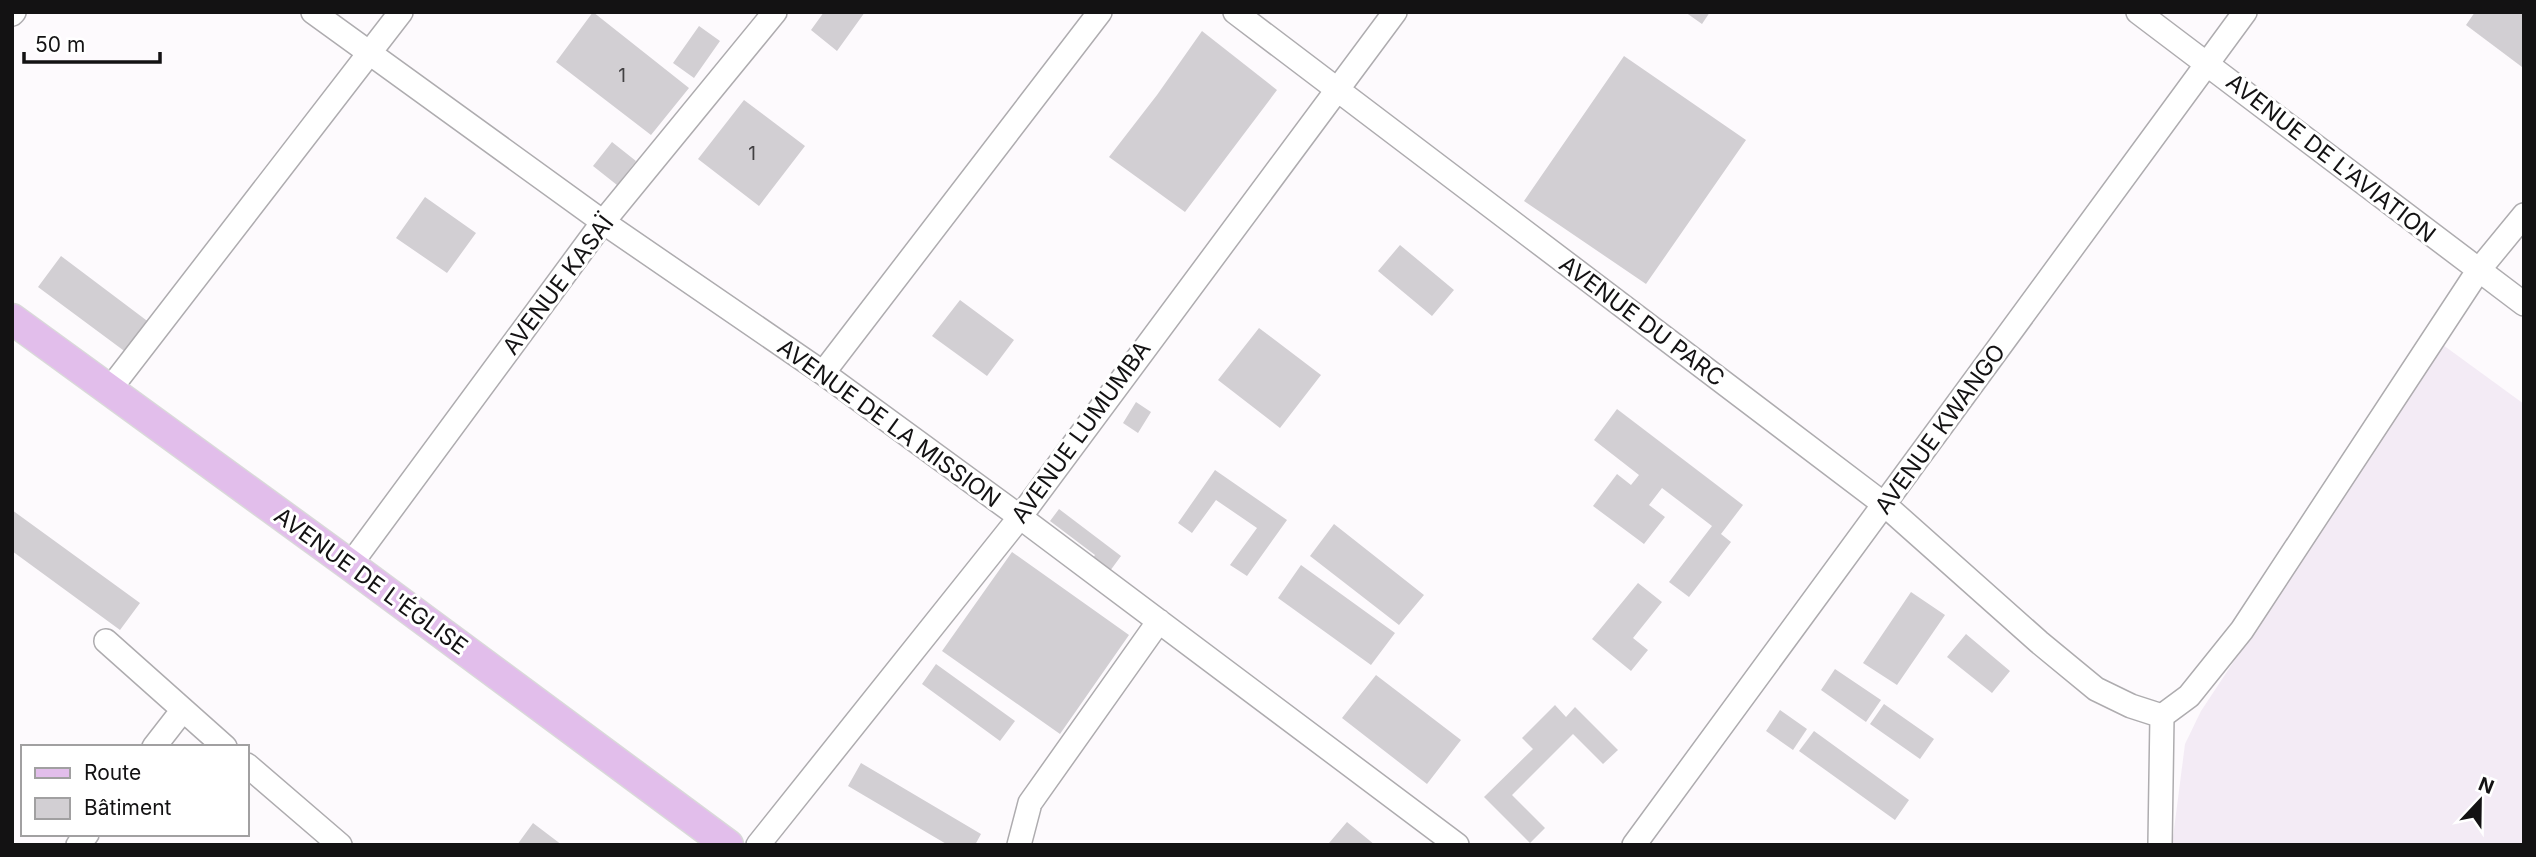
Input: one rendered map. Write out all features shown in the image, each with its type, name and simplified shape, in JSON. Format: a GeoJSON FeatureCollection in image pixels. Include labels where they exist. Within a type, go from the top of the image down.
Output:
{"type":"FeatureCollection","features":[{"type":"Feature","properties":{"kind":"main road","name":"AVENUE DE L'ÉGLISE"},"geometry":{"type":"LineString","coordinates":[[12,319],[728,845]]}},
{"type":"Feature","properties":{"kind":"street","name":"AVENUE DE LA MISSION"},"geometry":{"type":"LineString","coordinates":[[313,12],[603,222],[823,373],[1020,517],[1457,845]]}},
{"type":"Feature","properties":{"kind":"street"},"geometry":{"type":"LineString","coordinates":[[110,389],[401,12]]}},
{"type":"Feature","properties":{"kind":"street","name":"AVENUE KASAÏ"},"geometry":{"type":"LineString","coordinates":[[350,565],[603,222],[775,12]]}},
{"type":"Feature","properties":{"kind":"street"},"geometry":{"type":"LineString","coordinates":[[823,373],[1100,12]]}},
{"type":"Feature","properties":{"kind":"street","name":"AVENUE DU PARC"},"geometry":{"type":"LineString","coordinates":[[1235,12],[1885,505],[2096,689],[2131,706],[2162,716]]}},
{"type":"Feature","properties":{"kind":"street","name":"AVENUE LUMUMBA"},"geometry":{"type":"LineString","coordinates":[[758,845],[1020,517],[1395,12]]}},
{"type":"Feature","properties":{"kind":"street","name":"AVENUE DE L'AVIATION"},"geometry":{"type":"LineString","coordinates":[[2138,12],[2524,304]]}},
{"type":"Feature","properties":{"kind":"street","name":"AVENUE KWANGO"},"geometry":{"type":"LineString","coordinates":[[1634,845],[2245,12]]}},
{"type":"Feature","properties":{"kind":"street"},"geometry":{"type":"LineString","coordinates":[[2160,845],[2162,716],[2189,696],[2242,630],[2478,271],[2524,215]]}},
{"type":"Feature","properties":{"kind":"street"},"geometry":{"type":"LineString","coordinates":[[1019,845],[1030,803],[1159,621]]}},
{"type":"Feature","properties":{"kind":"street"},"geometry":{"type":"LineString","coordinates":[[106,641],[223,745]]}},
{"type":"Feature","properties":{"kind":"street"},"geometry":{"type":"LineString","coordinates":[[156,745],[182,711]]}},
{"type":"Feature","properties":{"kind":"street"},"geometry":{"type":"LineString","coordinates":[[248,766],[340,845]]}},
{"type":"Feature","properties":{"kind":"shaded area"},"geometry":{"type":"Polygon","coordinates":[[[2443,345],[2524,404],[2524,845],[2172,845],[2185,744],[2201,711],[2443,345]]]}},
{"type":"Feature","properties":{"kind":"building"},"geometry":{"type":"Polygon","coordinates":[[[593,12],[689,88],[651,135],[556,62],[593,12]]]}},
{"type":"Feature","properties":{"kind":"building"},"geometry":{"type":"Polygon","coordinates":[[[824,12],[865,12],[837,51],[811,30],[824,12]]]}},
{"type":"Feature","properties":{"kind":"building"},"geometry":{"type":"Polygon","coordinates":[[[1685,12],[1710,12],[1702,24],[1685,12]]]}},
{"type":"Feature","properties":{"kind":"building"},"geometry":{"type":"Polygon","coordinates":[[[2475,12],[2520,12],[2524,15],[2522,67],[2466,25],[2475,12]]]}},
{"type":"Feature","properties":{"kind":"building"},"geometry":{"type":"Polygon","coordinates":[[[699,26],[720,41],[694,78],[673,63],[699,26]]]}},
{"type":"Feature","properties":{"kind":"building"},"geometry":{"type":"Polygon","coordinates":[[[1202,31],[1277,90],[1185,212],[1109,157],[1202,31]]]}},
{"type":"Feature","properties":{"kind":"building"},"geometry":{"type":"Polygon","coordinates":[[[1624,56],[1746,140],[1646,284],[1524,201],[1624,56]]]}},
{"type":"Feature","properties":{"kind":"building"},"geometry":{"type":"Polygon","coordinates":[[[744,100],[805,146],[759,206],[698,159],[744,100]]]}},
{"type":"Feature","properties":{"kind":"building"},"geometry":{"type":"Polygon","coordinates":[[[612,142],[636,161],[617,185],[593,166],[612,142]]]}},
{"type":"Feature","properties":{"kind":"building"},"geometry":{"type":"Polygon","coordinates":[[[425,197],[476,233],[447,273],[396,238],[425,197]]]}},
{"type":"Feature","properties":{"kind":"building"},"geometry":{"type":"Polygon","coordinates":[[[1400,245],[1454,290],[1432,316],[1378,271],[1400,245]]]}},
{"type":"Feature","properties":{"kind":"building"},"geometry":{"type":"Polygon","coordinates":[[[61,256],[150,323],[127,353],[38,287],[61,256]]]}},
{"type":"Feature","properties":{"kind":"building"},"geometry":{"type":"Polygon","coordinates":[[[960,300],[1014,340],[987,376],[932,336],[960,300]]]}},
{"type":"Feature","properties":{"kind":"building"},"geometry":{"type":"Polygon","coordinates":[[[1259,328],[1321,375],[1280,428],[1218,380],[1259,328]]]}},
{"type":"Feature","properties":{"kind":"building"},"geometry":{"type":"Polygon","coordinates":[[[1136,402],[1151,412],[1138,433],[1123,423],[1136,402]]]}},
{"type":"Feature","properties":{"kind":"building"},"geometry":{"type":"Polygon","coordinates":[[[1617,409],[1743,505],[1721,534],[1731,542],[1689,597],[1669,582],[1712,526],[1662,488],[1649,505],[1665,517],[1644,544],[1593,506],[1617,474],[1631,485],[1639,475],[1594,440],[1617,409]]]}},
{"type":"Feature","properties":{"kind":"building"},"geometry":{"type":"Polygon","coordinates":[[[1215,470],[1287,520],[1247,576],[1230,565],[1257,528],[1216,500],[1192,533],[1178,523],[1215,470]]]}},
{"type":"Feature","properties":{"kind":"building"},"geometry":{"type":"Polygon","coordinates":[[[1059,509],[1121,556],[1107,575],[1090,562],[1095,555],[1050,521],[1059,509]]]}},
{"type":"Feature","properties":{"kind":"building"},"geometry":{"type":"Polygon","coordinates":[[[12,510],[140,603],[120,630],[12,551],[12,510]]]}},
{"type":"Feature","properties":{"kind":"building"},"geometry":{"type":"Polygon","coordinates":[[[1334,524],[1424,595],[1399,625],[1310,556],[1334,524]]]}},
{"type":"Feature","properties":{"kind":"building"},"geometry":{"type":"Polygon","coordinates":[[[1012,552],[1129,635],[1060,734],[942,651],[1012,552]]]}},
{"type":"Feature","properties":{"kind":"building"},"geometry":{"type":"Polygon","coordinates":[[[1301,565],[1395,633],[1371,665],[1278,598],[1301,565]]]}},
{"type":"Feature","properties":{"kind":"building"},"geometry":{"type":"Polygon","coordinates":[[[1638,583],[1662,602],[1633,638],[1648,650],[1631,671],[1592,639],[1638,583]]]}},
{"type":"Feature","properties":{"kind":"building"},"geometry":{"type":"Polygon","coordinates":[[[1911,592],[1945,615],[1897,685],[1863,663],[1911,592]]]}},
{"type":"Feature","properties":{"kind":"building"},"geometry":{"type":"Polygon","coordinates":[[[1966,634],[2010,671],[1992,693],[1947,657],[1966,634]]]}},
{"type":"Feature","properties":{"kind":"building"},"geometry":{"type":"Polygon","coordinates":[[[936,664],[1015,721],[1000,741],[922,684],[936,664]]]}},
{"type":"Feature","properties":{"kind":"building"},"geometry":{"type":"Polygon","coordinates":[[[1835,669],[1881,700],[1866,722],[1821,690],[1835,669]]]}},
{"type":"Feature","properties":{"kind":"building"},"geometry":{"type":"Polygon","coordinates":[[[1376,675],[1461,740],[1427,784],[1342,718],[1376,675]]]}},
{"type":"Feature","properties":{"kind":"building"},"geometry":{"type":"Polygon","coordinates":[[[1884,704],[1934,739],[1920,759],[1870,724],[1884,704]]]}},
{"type":"Feature","properties":{"kind":"building"},"geometry":{"type":"Polygon","coordinates":[[[1555,705],[1566,717],[1575,707],[1618,750],[1603,764],[1573,734],[1512,795],[1545,828],[1530,843],[1484,797],[1533,749],[1522,738],[1555,705]]]}},
{"type":"Feature","properties":{"kind":"building"},"geometry":{"type":"Polygon","coordinates":[[[1780,710],[1807,729],[1793,750],[1766,731],[1780,710]]]}},
{"type":"Feature","properties":{"kind":"building"},"geometry":{"type":"Polygon","coordinates":[[[1814,731],[1909,800],[1895,820],[1799,751],[1814,731]]]}},
{"type":"Feature","properties":{"kind":"building"},"geometry":{"type":"Polygon","coordinates":[[[861,763],[981,834],[975,845],[948,845],[848,786],[861,763]]]}},
{"type":"Feature","properties":{"kind":"building"},"geometry":{"type":"Polygon","coordinates":[[[1347,822],[1375,845],[1329,843],[1347,822]]]}},
{"type":"Feature","properties":{"kind":"building"},"geometry":{"type":"Polygon","coordinates":[[[533,823],[562,845],[517,845],[533,823]]]}}]}
